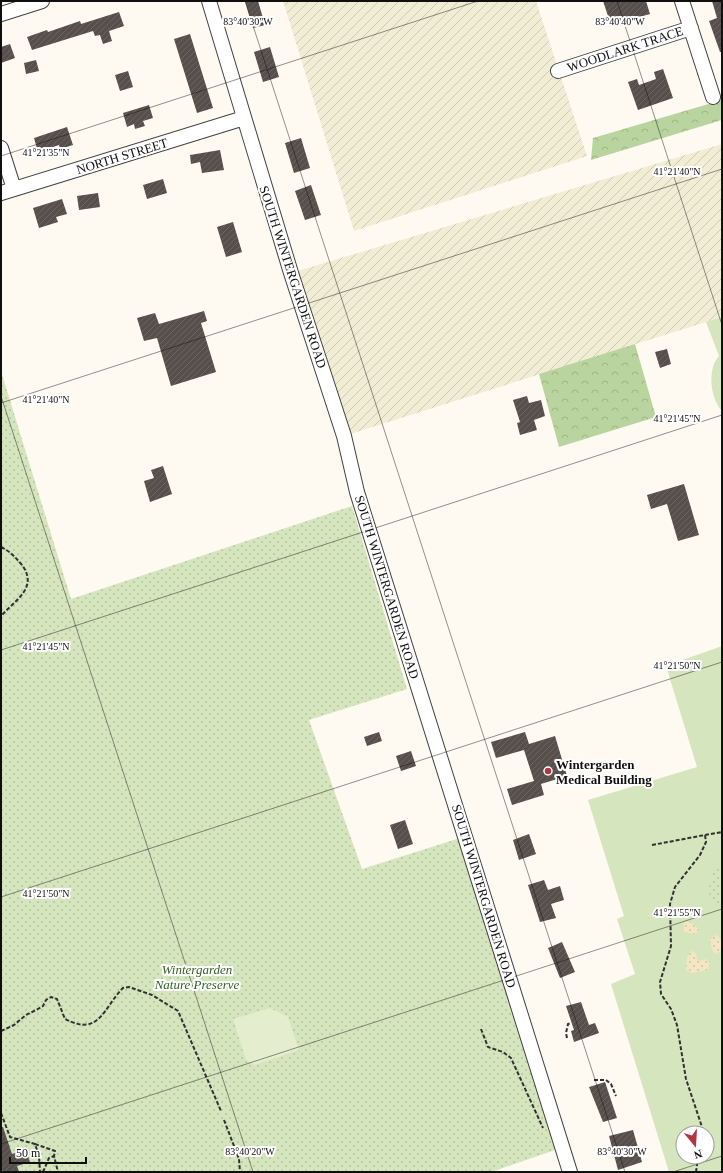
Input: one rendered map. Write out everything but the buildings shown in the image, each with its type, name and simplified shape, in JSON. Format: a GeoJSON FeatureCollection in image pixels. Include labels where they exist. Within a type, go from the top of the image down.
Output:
{"type":"FeatureCollection","features":[{"type":"Feature","properties":{"kind":"street"},"geometry":{"type":"LineString","coordinates":[[1,14],[42,1]]}},
{"type":"Feature","properties":{"kind":"street","name":"SOUTH WINTERGARDEN ROAD"},"geometry":{"type":"LineString","coordinates":[[209,1],[290,273],[344,436],[358,492],[570,1172]]}},
{"type":"Feature","properties":{"kind":"street"},"geometry":{"type":"LineString","coordinates":[[682,1],[713,97]]}},
{"type":"Feature","properties":{"kind":"street","name":"WOODLARK TRACE"},"geometry":{"type":"LineString","coordinates":[[558,70],[691,28]]}},
{"type":"Feature","properties":{"kind":"street","name":"NORTH STREET"},"geometry":{"type":"LineString","coordinates":[[7,191],[244,118]]}},
{"type":"Feature","properties":{"kind":"street"},"geometry":{"type":"LineString","coordinates":[[1,148],[7,191]]}},
{"type":"Feature","properties":{"kind":"path"},"geometry":{"type":"LineString","coordinates":[[1,547],[11,552],[27,572],[27,587],[12,607],[1,616]]}},
{"type":"Feature","properties":{"kind":"path"},"geometry":{"type":"LineString","coordinates":[[652,845],[722,832]]}},
{"type":"Feature","properties":{"kind":"path"},"geometry":{"type":"LineString","coordinates":[[701,1125],[686,1079],[677,1025],[671,1009],[661,994],[660,982],[670,946],[670,904],[675,887],[700,855],[706,842],[705,835]]}},
{"type":"Feature","properties":{"kind":"path"},"geometry":{"type":"LineString","coordinates":[[1,1031],[14,1026],[26,1015],[43,1006],[46,1000],[51,997],[57,999],[65,1019],[82,1026],[91,1024],[100,1017],[123,988],[129,987],[152,995],[178,1012],[221,1111]]}},
{"type":"Feature","properties":{"kind":"path"},"geometry":{"type":"LineString","coordinates":[[567,1038],[566,1033],[568,1030],[568,1024],[571,1023]]}},
{"type":"Feature","properties":{"kind":"path"},"geometry":{"type":"LineString","coordinates":[[481,1029],[488,1047],[503,1052],[511,1058],[544,1130]]}},
{"type":"Feature","properties":{"kind":"path"},"geometry":{"type":"LineString","coordinates":[[594,1080],[606,1080],[611,1084],[616,1096]]}},
{"type":"Feature","properties":{"kind":"path"},"geometry":{"type":"LineString","coordinates":[[1,1113],[10,1137],[55,1151],[54,1156],[58,1172]]}},
{"type":"Feature","properties":{"kind":"path"},"geometry":{"type":"LineString","coordinates":[[224,1120],[239,1159],[240,1172]]}},
{"type":"Feature","properties":{"kind":"path"},"geometry":{"type":"LineString","coordinates":[[35,1144],[42,1172]]}},
{"type":"Feature","properties":{"kind":"path"},"geometry":{"type":"LineString","coordinates":[[42,1172],[49,1158],[54,1156]]}},
{"type":"Feature","properties":{"kind":"shaded area"},"geometry":{"type":"Polygon","coordinates":[[[283,1],[536,1],[587,156],[354,231],[283,1]]]}},
{"type":"Feature","properties":{"kind":"shaded area"},"geometry":{"type":"Polygon","coordinates":[[[722,144],[722,317],[344,436],[291,273],[722,144]]]}},
{"type":"Feature","properties":{"kind":"green space"},"geometry":{"type":"Polygon","coordinates":[[[722,100],[722,120],[591,160],[593,138],[722,100]]]}},
{"type":"Feature","properties":{"kind":"green space"},"geometry":{"type":"Polygon","coordinates":[[[722,317],[722,411],[715,399],[712,384],[713,368],[719,356],[706,322],[722,317]]]}},
{"type":"Feature","properties":{"kind":"green space"},"geometry":{"type":"Polygon","coordinates":[[[635,344],[656,417],[559,447],[539,374],[635,344]]]}},
{"type":"Feature","properties":{"kind":"green space","name":"Wintergarden Nature Preserve"},"geometry":{"type":"Polygon","coordinates":[[[1,371],[71,599],[352,506],[407,689],[309,720],[362,869],[460,838],[558,1149],[491,1172],[1,1172],[1,371]]]}},
{"type":"Feature","properties":{"kind":"green space"},"geometry":{"type":"Polygon","coordinates":[[[722,646],[722,1172],[669,1172],[611,984],[635,974],[617,919],[624,916],[588,800],[697,767],[666,666],[722,646]]]}},
{"type":"Feature","properties":{"kind":"green space"},"geometry":{"type":"Polygon","coordinates":[[[722,864],[722,909],[716,906],[712,901],[709,887],[713,873],[717,867],[722,864]]]}},
{"type":"Feature","properties":{"kind":"green space"},"geometry":{"type":"Polygon","coordinates":[[[270,1008],[288,1017],[299,1050],[255,1065],[246,1060],[233,1019],[270,1008]]]}},
{"type":"Feature","properties":{"kind":"sand"},"geometry":{"type":"Polygon","coordinates":[[[689,921],[699,929],[696,934],[684,932],[684,923],[689,921]]]}},
{"type":"Feature","properties":{"kind":"sand"},"geometry":{"type":"Polygon","coordinates":[[[717,935],[722,941],[720,952],[716,954],[712,950],[710,940],[717,935]]]}},
{"type":"Feature","properties":{"kind":"sand"},"geometry":{"type":"Polygon","coordinates":[[[692,951],[695,952],[698,961],[706,959],[710,965],[707,970],[692,973],[686,970],[687,957],[692,951]]]}},
{"type":"Feature","properties":{"kind":"place","name":"Wintergarden Medical Building"},"geometry":{"type":"Point","coordinates":[548,771]}}]}
